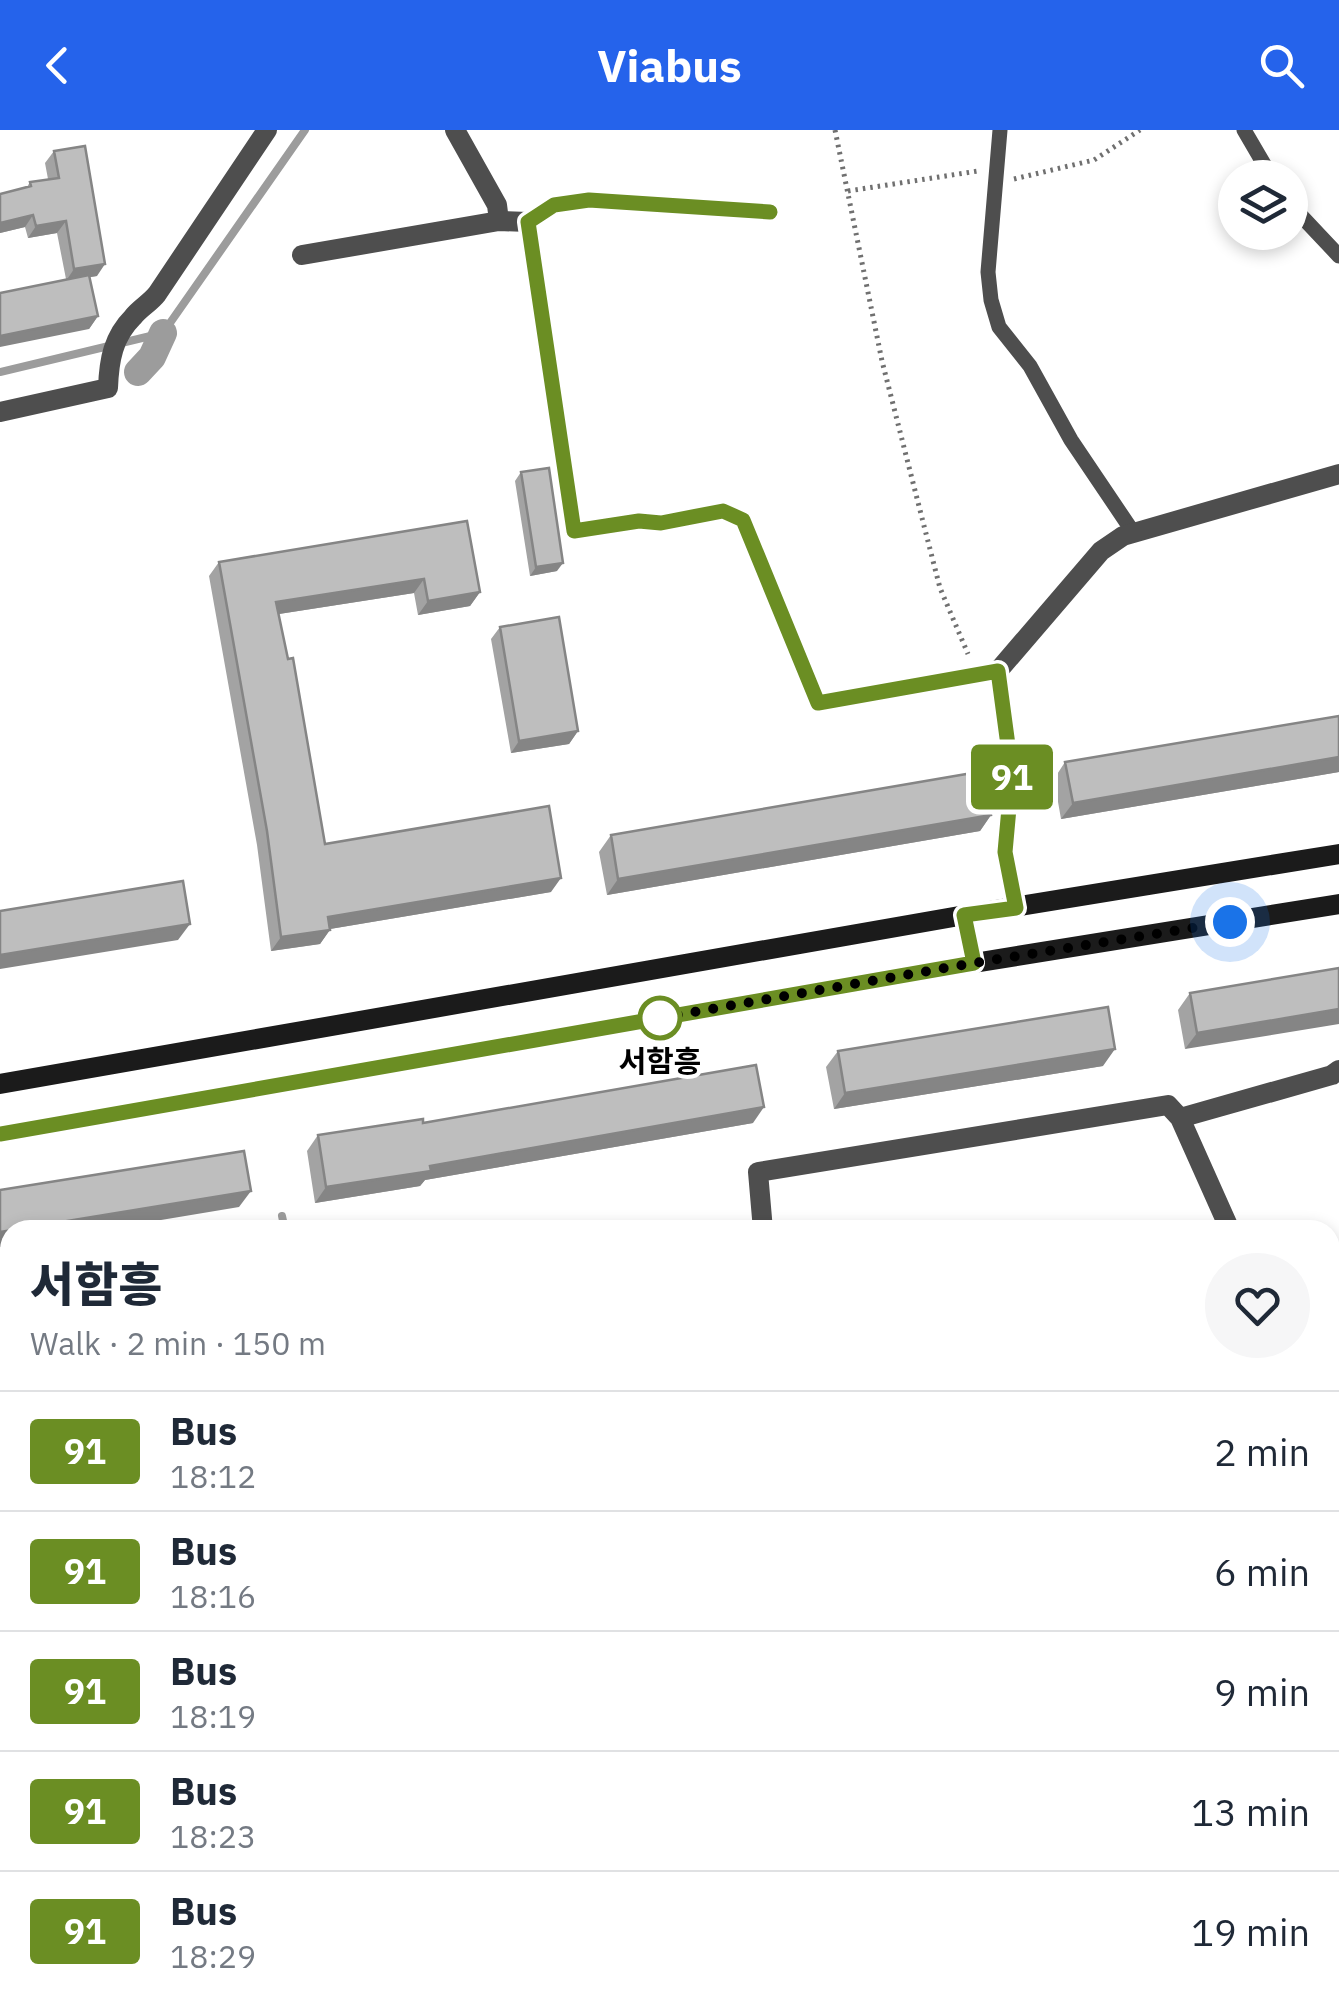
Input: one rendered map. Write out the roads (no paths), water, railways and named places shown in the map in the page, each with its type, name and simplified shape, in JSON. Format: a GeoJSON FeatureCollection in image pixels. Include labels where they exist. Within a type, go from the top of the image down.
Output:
{"type":"FeatureCollection","features":[{"type":"Feature","properties":{"kind":"main road"},"geometry":{"type":"LineString","coordinates":[[0,1084],[964,915],[1339,854]]}},
{"type":"Feature","properties":{"kind":"main road"},"geometry":{"type":"LineString","coordinates":[[0,1134],[974,963],[1339,904]]}},
{"type":"Feature","properties":{"kind":"street"},"geometry":{"type":"LineString","coordinates":[[0,412],[108,388],[109,364],[119,334],[158,294],[267,130]]}},
{"type":"Feature","properties":{"kind":"street"},"geometry":{"type":"LineString","coordinates":[[455,130],[496,204],[499,221]]}},
{"type":"Feature","properties":{"kind":"street"},"geometry":{"type":"LineString","coordinates":[[302,255],[499,221],[528,222],[554,205],[589,200],[770,212]]}},
{"type":"Feature","properties":{"kind":"street"},"geometry":{"type":"LineString","coordinates":[[528,222],[574,531]]}},
{"type":"Feature","properties":{"kind":"street"},"geometry":{"type":"LineString","coordinates":[[818,703],[998,671],[1101,551],[1123,536],[1339,474]]}},
{"type":"Feature","properties":{"kind":"street"},"geometry":{"type":"LineString","coordinates":[[1180,1118],[1339,1070]]}},
{"type":"Feature","properties":{"kind":"street"},"geometry":{"type":"LineString","coordinates":[[762,1220],[758,1172],[1168,1106],[1180,1118],[1226,1220]]}},
{"type":"Feature","properties":{"kind":"lane"},"geometry":{"type":"LineString","coordinates":[[1000,130],[988,272],[990,300],[999,328],[1030,366],[1071,440],[1134,532]]}},
{"type":"Feature","properties":{"kind":"lane"},"geometry":{"type":"LineString","coordinates":[[1244,130],[1262,160]]}},
{"type":"Feature","properties":{"kind":"lane"},"geometry":{"type":"LineString","coordinates":[[1308,223],[1339,256]]}},
{"type":"Feature","properties":{"kind":"lane"},"geometry":{"type":"LineString","coordinates":[[574,531],[639,521],[661,523],[723,511],[743,520],[818,703]]}},
{"type":"Feature","properties":{"kind":"lane"},"geometry":{"type":"LineString","coordinates":[[998,671],[1012,775],[1005,852],[1016,908]]}},
{"type":"Feature","properties":{"kind":"lane"},"geometry":{"type":"LineString","coordinates":[[964,915],[974,963]]}},
{"type":"Feature","properties":{"kind":"waterway"},"geometry":{"type":"LineString","coordinates":[[0,372],[163,333],[305,130]]}},
{"type":"Feature","properties":{"kind":"waterway"},"geometry":{"type":"LineString","coordinates":[[138,372],[152,357],[163,333]]}},
{"type":"Feature","properties":{"kind":"waterway"},"geometry":{"type":"LineString","coordinates":[[282,1216],[283,1220]]}},
{"type":"Feature","properties":{"kind":"place","name":"서함흥"},"geometry":{"type":"Point","coordinates":[660,1018]}}]}
